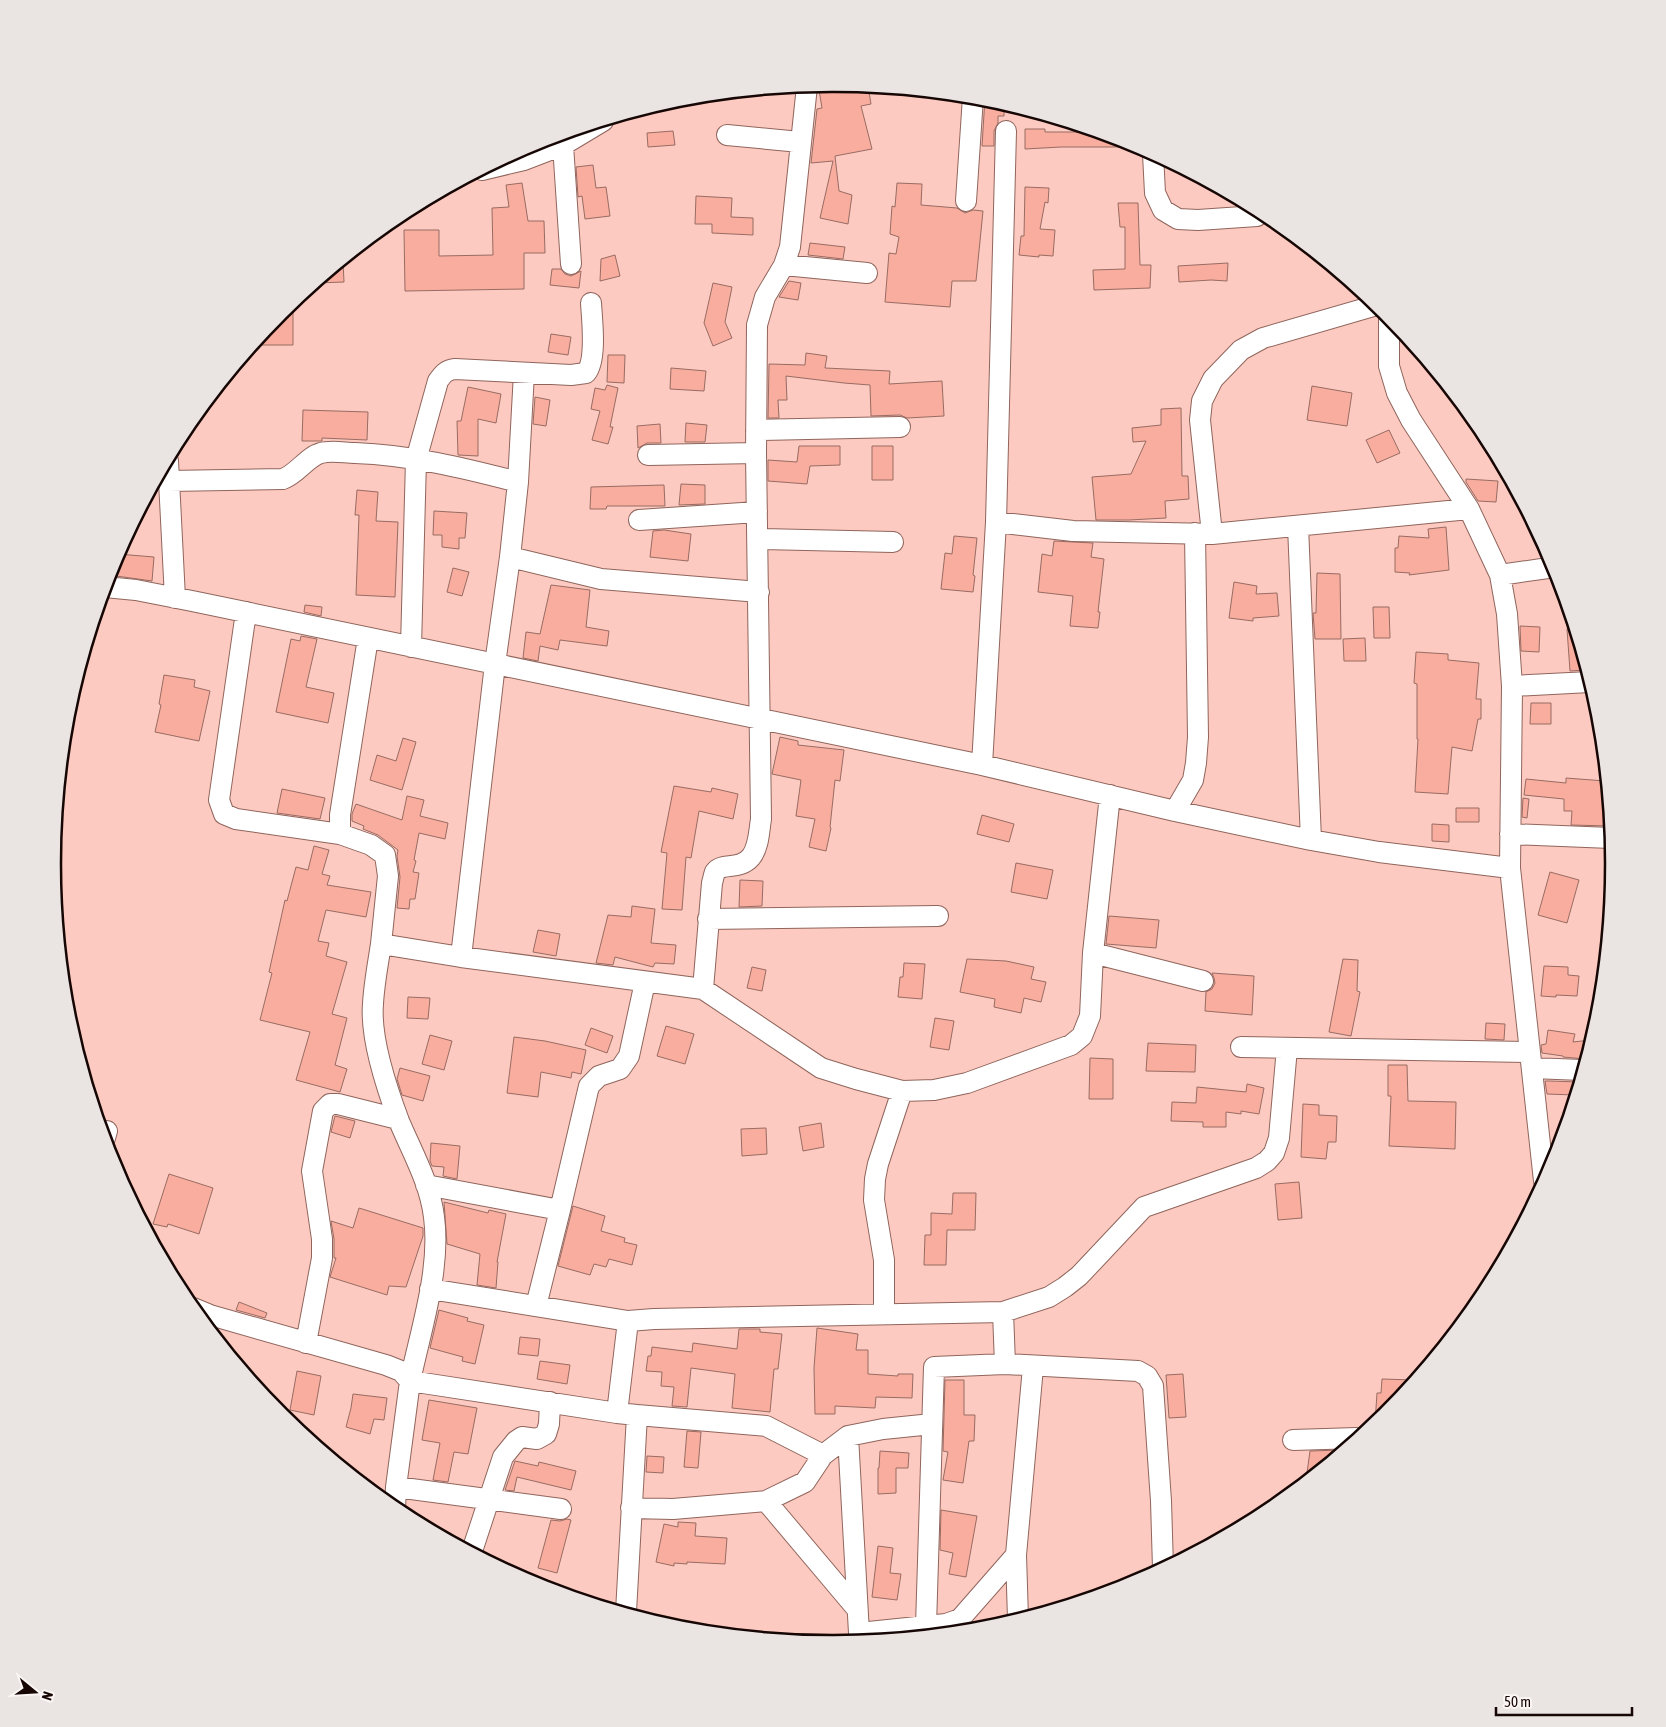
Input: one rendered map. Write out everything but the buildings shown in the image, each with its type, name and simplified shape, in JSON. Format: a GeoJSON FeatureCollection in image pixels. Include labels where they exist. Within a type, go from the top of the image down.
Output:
{"type":"FeatureCollection","features":[{"type":"Feature","properties":{"kind":"street"},"geometry":{"type":"LineString","coordinates":[[703,989],[708,919],[712,883],[716,871],[723,866],[739,866],[751,857],[757,845],[762,819],[756,453],[757,325],[765,297],[784,265],[790,247],[806,93]]}},
{"type":"Feature","properties":{"kind":"street"},"geometry":{"type":"LineString","coordinates":[[966,201],[972,105]]}},
{"type":"Feature","properties":{"kind":"street"},"geometry":{"type":"LineString","coordinates":[[982,765],[996,522],[1006,131]]}},
{"type":"Feature","properties":{"kind":"street"},"geometry":{"type":"LineString","coordinates":[[727,135],[800,142]]}},
{"type":"Feature","properties":{"kind":"street"},"geometry":{"type":"LineString","coordinates":[[561,142],[572,264]]}},
{"type":"Feature","properties":{"kind":"street"},"geometry":{"type":"LineString","coordinates":[[507,164],[524,160],[552,145]]}},
{"type":"Feature","properties":{"kind":"street"},"geometry":{"type":"LineString","coordinates":[[1153,162],[1155,193],[1163,210],[1178,219],[1198,220],[1253,216]]}},
{"type":"Feature","properties":{"kind":"street"},"geometry":{"type":"LineString","coordinates":[[784,265],[867,273]]}},
{"type":"Feature","properties":{"kind":"street"},"geometry":{"type":"LineString","coordinates":[[411,647],[416,460],[438,381],[448,370],[455,369],[570,375],[586,373],[590,369],[592,358],[591,303]]}},
{"type":"Feature","properties":{"kind":"street"},"geometry":{"type":"LineString","coordinates":[[1175,811],[1193,780],[1198,737],[1203,534],[1200,420],[1202,400],[1213,379],[1241,350],[1263,338],[1368,308]]}},
{"type":"Feature","properties":{"kind":"street"},"geometry":{"type":"LineString","coordinates":[[1389,329],[1389,366],[1397,394],[1411,420],[1469,509],[1500,574],[1507,614],[1512,686],[1510,868],[1543,1167]]}},
{"type":"Feature","properties":{"kind":"street"},"geometry":{"type":"LineString","coordinates":[[460,957],[495,664],[510,557],[518,482],[524,373]]}},
{"type":"Feature","properties":{"kind":"street"},"geometry":{"type":"LineString","coordinates":[[756,430],[900,427]]}},
{"type":"Feature","properties":{"kind":"street"},"geometry":{"type":"LineString","coordinates":[[169,481],[284,479],[321,452],[380,454],[459,466],[518,482]]}},
{"type":"Feature","properties":{"kind":"street"},"geometry":{"type":"LineString","coordinates":[[648,455],[756,453]]}},
{"type":"Feature","properties":{"kind":"street"},"geometry":{"type":"LineString","coordinates":[[169,472],[175,598]]}},
{"type":"Feature","properties":{"kind":"street"},"geometry":{"type":"LineString","coordinates":[[996,522],[1074,531],[1203,534],[1469,509]]}},
{"type":"Feature","properties":{"kind":"street"},"geometry":{"type":"LineString","coordinates":[[639,520],[757,512]]}},
{"type":"Feature","properties":{"kind":"street"},"geometry":{"type":"LineString","coordinates":[[1298,526],[1311,840]]}},
{"type":"Feature","properties":{"kind":"street"},"geometry":{"type":"LineString","coordinates":[[758,539],[893,542]]}},
{"type":"Feature","properties":{"kind":"street"},"geometry":{"type":"LineString","coordinates":[[510,557],[601,579],[759,592]]}},
{"type":"Feature","properties":{"kind":"street"},"geometry":{"type":"LineString","coordinates":[[1500,574],[1546,569]]}},
{"type":"Feature","properties":{"kind":"street"},"geometry":{"type":"LineString","coordinates":[[112,588],[136,590],[246,612],[982,765],[1175,811],[1311,840],[1379,852],[1510,868]]}},
{"type":"Feature","properties":{"kind":"street"},"geometry":{"type":"LineString","coordinates":[[246,612],[219,800],[224,814],[236,819],[340,834],[371,845],[385,855],[388,876],[372,1005],[373,1035],[398,1119],[426,1185],[434,1215],[436,1243],[430,1289],[410,1381],[395,1499]]}},
{"type":"Feature","properties":{"kind":"street"},"geometry":{"type":"LineString","coordinates":[[340,834],[340,815],[368,638]]}},
{"type":"Feature","properties":{"kind":"street"},"geometry":{"type":"LineString","coordinates":[[1512,686],[1583,682]]}},
{"type":"Feature","properties":{"kind":"street"},"geometry":{"type":"LineString","coordinates":[[381,944],[460,957],[703,989],[821,1068],[856,1080],[902,1091],[934,1090],[967,1084],[1071,1045],[1082,1036],[1090,1016],[1094,953],[1110,795]]}},
{"type":"Feature","properties":{"kind":"street"},"geometry":{"type":"LineString","coordinates":[[1510,834],[1604,838]]}},
{"type":"Feature","properties":{"kind":"street"},"geometry":{"type":"LineString","coordinates":[[708,919],[938,916]]}},
{"type":"Feature","properties":{"kind":"street"},"geometry":{"type":"LineString","coordinates":[[1094,953],[1203,981]]}},
{"type":"Feature","properties":{"kind":"street"},"geometry":{"type":"LineString","coordinates":[[536,1306],[589,1086],[599,1076],[620,1069],[629,1056],[645,982]]}},
{"type":"Feature","properties":{"kind":"street"},"geometry":{"type":"LineString","coordinates":[[1242,1047],[1531,1060],[1576,1069]]}},
{"type":"Feature","properties":{"kind":"street"},"geometry":{"type":"LineString","coordinates":[[430,1289],[628,1321],[664,1318],[1003,1312],[1050,1297],[1065,1287],[1079,1276],[1144,1207],[1256,1168],[1267,1161],[1274,1153],[1280,1138],[1288,1048]]}},
{"type":"Feature","properties":{"kind":"street"},"geometry":{"type":"LineString","coordinates":[[884,1314],[884,1260],[874,1200],[875,1179],[878,1164],[902,1091]]}},
{"type":"Feature","properties":{"kind":"street"},"geometry":{"type":"LineString","coordinates":[[306,1342],[322,1258],[322,1238],[312,1171],[323,1111],[330,1104],[338,1104],[398,1119]]}},
{"type":"Feature","properties":{"kind":"street"},"geometry":{"type":"LineString","coordinates":[[426,1185],[560,1210]]}},
{"type":"Feature","properties":{"kind":"street"},"geometry":{"type":"LineString","coordinates":[[1003,1312],[1005,1364]]}},
{"type":"Feature","properties":{"kind":"street"},"geometry":{"type":"LineString","coordinates":[[210,1318],[386,1365],[401,1370],[410,1381],[617,1413],[766,1426],[823,1455]]}},
{"type":"Feature","properties":{"kind":"street"},"geometry":{"type":"LineString","coordinates":[[617,1413],[628,1321]]}},
{"type":"Feature","properties":{"kind":"street"},"geometry":{"type":"LineString","coordinates":[[926,1626],[934,1367],[1005,1364],[1033,1367],[1138,1371],[1147,1376],[1154,1386],[1163,1561]]}},
{"type":"Feature","properties":{"kind":"street"},"geometry":{"type":"LineString","coordinates":[[1018,1612],[1016,1554],[1033,1367]]}},
{"type":"Feature","properties":{"kind":"street"},"geometry":{"type":"LineString","coordinates":[[474,1546],[503,1457],[516,1440],[522,1437],[537,1439],[546,1434],[549,1424],[550,1402]]}},
{"type":"Feature","properties":{"kind":"street"},"geometry":{"type":"LineString","coordinates":[[626,1607],[637,1415]]}},
{"type":"Feature","properties":{"kind":"street"},"geometry":{"type":"LineString","coordinates":[[631,1508],[673,1509],[766,1502],[805,1482],[823,1455],[848,1436],[883,1429],[932,1424]]}},
{"type":"Feature","properties":{"kind":"street"},"geometry":{"type":"LineString","coordinates":[[848,1436],[858,1635]]}},
{"type":"Feature","properties":{"kind":"street"},"geometry":{"type":"LineString","coordinates":[[1293,1440],[1348,1438]]}},
{"type":"Feature","properties":{"kind":"street"},"geometry":{"type":"LineString","coordinates":[[396,1487],[561,1509]]}},
{"type":"Feature","properties":{"kind":"street"},"geometry":{"type":"LineString","coordinates":[[766,1502],[857,1609]]}},
{"type":"Feature","properties":{"kind":"street"},"geometry":{"type":"LineString","coordinates":[[876,1634],[946,1624],[960,1619],[1016,1554]]}}]}
